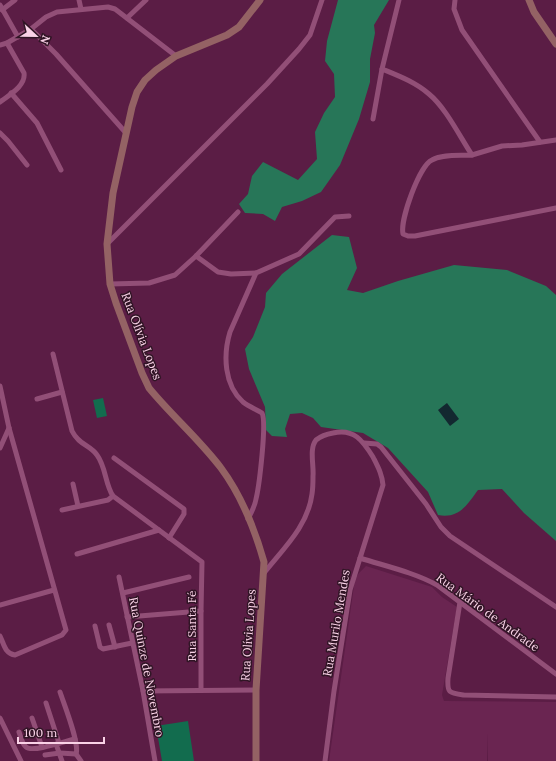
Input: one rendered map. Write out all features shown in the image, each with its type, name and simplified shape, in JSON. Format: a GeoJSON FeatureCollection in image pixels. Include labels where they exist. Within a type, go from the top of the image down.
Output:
{"type":"FeatureCollection","features":[{"type":"Feature","properties":{"kind":"street"},"geometry":{"type":"LineString","coordinates":[[15,0],[1,8],[18,37]]}},
{"type":"Feature","properties":{"kind":"street"},"geometry":{"type":"LineString","coordinates":[[79,0],[81,9]]}},
{"type":"Feature","properties":{"kind":"street"},"geometry":{"type":"LineString","coordinates":[[127,18],[146,0]]}},
{"type":"Feature","properties":{"kind":"street","name":"Rua Olívia Lopes"},"geometry":{"type":"LineString","coordinates":[[256,761],[256,690],[264,562],[248,519],[235,490],[222,469],[150,388],[142,373],[110,284],[107,244],[113,193],[132,107],[137,92],[145,80],[176,56],[227,35],[239,27],[260,0]]}},
{"type":"Feature","properties":{"kind":"street"},"geometry":{"type":"LineString","coordinates":[[107,244],[267,84],[299,48],[310,35],[322,0]]}},
{"type":"Feature","properties":{"kind":"street"},"geometry":{"type":"LineString","coordinates":[[373,119],[382,69],[400,0]]}},
{"type":"Feature","properties":{"kind":"street"},"geometry":{"type":"LineString","coordinates":[[455,0],[454,9],[462,30],[540,142]]}},
{"type":"Feature","properties":{"kind":"street"},"geometry":{"type":"LineString","coordinates":[[529,0],[534,12],[556,44]]}},
{"type":"Feature","properties":{"kind":"street"},"geometry":{"type":"LineString","coordinates":[[0,45],[18,37],[46,17],[57,12],[108,7],[115,9],[176,56]]}},
{"type":"Feature","properties":{"kind":"street"},"geometry":{"type":"LineString","coordinates":[[31,29],[56,54],[126,133]]}},
{"type":"Feature","properties":{"kind":"street"},"geometry":{"type":"LineString","coordinates":[[0,102],[21,84],[25,78],[24,73],[7,43]]}},
{"type":"Feature","properties":{"kind":"street"},"geometry":{"type":"LineString","coordinates":[[382,69],[410,81],[429,94],[438,103],[472,155]]}},
{"type":"Feature","properties":{"kind":"street"},"geometry":{"type":"LineString","coordinates":[[10,93],[37,123],[61,170]]}},
{"type":"Feature","properties":{"kind":"street"},"geometry":{"type":"LineString","coordinates":[[0,133],[27,165]]}},
{"type":"Feature","properties":{"kind":"street"},"geometry":{"type":"LineString","coordinates":[[556,140],[522,145],[502,146],[472,155],[431,160],[425,166],[413,189],[406,212],[403,234],[415,236],[556,208]]}},
{"type":"Feature","properties":{"kind":"street"},"geometry":{"type":"LineString","coordinates":[[110,284],[149,283],[175,275],[196,256],[238,212]]}},
{"type":"Feature","properties":{"kind":"street"},"geometry":{"type":"LineString","coordinates":[[196,256],[218,272],[231,274],[256,273],[299,254],[335,217],[349,216]]}},
{"type":"Feature","properties":{"kind":"street"},"geometry":{"type":"LineString","coordinates":[[248,519],[257,497],[264,435],[264,420],[262,413],[243,401],[232,388],[226,368],[227,340],[256,273]]}},
{"type":"Feature","properties":{"kind":"street"},"geometry":{"type":"LineString","coordinates":[[53,354],[72,431],[76,438],[97,454],[108,487],[113,496],[168,538],[184,514],[184,509],[114,458]]}},
{"type":"Feature","properties":{"kind":"street"},"geometry":{"type":"LineString","coordinates":[[0,386],[9,428],[65,628],[62,635],[15,655],[8,653],[0,636]]}},
{"type":"Feature","properties":{"kind":"street"},"geometry":{"type":"LineString","coordinates":[[37,399],[62,392]]}},
{"type":"Feature","properties":{"kind":"street"},"geometry":{"type":"LineString","coordinates":[[0,448],[9,428]]}},
{"type":"Feature","properties":{"kind":"street"},"geometry":{"type":"LineString","coordinates":[[263,574],[304,521],[310,506],[313,476],[312,451],[316,441],[321,436],[339,431],[347,432],[356,436],[364,443],[377,444],[381,447],[426,504],[441,527],[450,536],[556,607]]}},
{"type":"Feature","properties":{"kind":"street","name":"Rua Murilo Mendes"},"geometry":{"type":"LineString","coordinates":[[325,761],[334,691],[350,590],[382,493],[383,485],[382,476],[364,443]]}},
{"type":"Feature","properties":{"kind":"street"},"geometry":{"type":"LineString","coordinates":[[73,484],[78,506]]}},
{"type":"Feature","properties":{"kind":"street"},"geometry":{"type":"LineString","coordinates":[[62,510],[108,500],[113,496]]}},
{"type":"Feature","properties":{"kind":"street"},"geometry":{"type":"LineString","coordinates":[[77,554],[159,530]]}},
{"type":"Feature","properties":{"kind":"street","name":"Rua Santa Fé"},"geometry":{"type":"LineString","coordinates":[[168,538],[202,562],[202,690]]}},
{"type":"Feature","properties":{"kind":"street","name":"Rua Mário de Andrade"},"geometry":{"type":"LineString","coordinates":[[360,558],[428,580],[460,602],[556,674]]}},
{"type":"Feature","properties":{"kind":"street","name":"Rua Quinze de Novembro"},"geometry":{"type":"LineString","coordinates":[[119,577],[143,691],[155,761]]}},
{"type":"Feature","properties":{"kind":"street"},"geometry":{"type":"LineString","coordinates":[[122,593],[189,577]]}},
{"type":"Feature","properties":{"kind":"street"},"geometry":{"type":"LineString","coordinates":[[0,605],[54,590]]}},
{"type":"Feature","properties":{"kind":"street"},"geometry":{"type":"LineString","coordinates":[[460,602],[448,678],[448,690],[451,693],[464,695],[556,697]]}},
{"type":"Feature","properties":{"kind":"street"},"geometry":{"type":"LineString","coordinates":[[128,618],[201,611]]}},
{"type":"Feature","properties":{"kind":"street"},"geometry":{"type":"LineString","coordinates":[[109,625],[115,647]]}},
{"type":"Feature","properties":{"kind":"street"},"geometry":{"type":"LineString","coordinates":[[95,626],[100,647],[105,649],[132,643]]}},
{"type":"Feature","properties":{"kind":"street"},"geometry":{"type":"LineString","coordinates":[[143,691],[256,690]]}},
{"type":"Feature","properties":{"kind":"street"},"geometry":{"type":"LineString","coordinates":[[60,692],[75,739],[77,748],[76,754],[81,761]]}},
{"type":"Feature","properties":{"kind":"street"},"geometry":{"type":"LineString","coordinates":[[46,703],[62,761]]}},
{"type":"Feature","properties":{"kind":"street"},"geometry":{"type":"LineString","coordinates":[[0,718],[21,761]]}},
{"type":"Feature","properties":{"kind":"street"},"geometry":{"type":"LineString","coordinates":[[32,718],[42,747]]}},
{"type":"Feature","properties":{"kind":"street"},"geometry":{"type":"LineString","coordinates":[[19,732],[25,747],[30,748],[42,747],[75,739]]}},
{"type":"Feature","properties":{"kind":"street"},"geometry":{"type":"LineString","coordinates":[[45,755],[60,753],[76,754]]}},
{"type":"Feature","properties":{"kind":"shaded area"},"geometry":{"type":"Polygon","coordinates":[[[366,566],[432,587],[442,597],[457,607],[442,695],[444,701],[556,702],[556,761],[488,761],[487,733],[487,761],[329,761],[355,579],[366,566]]]}},
{"type":"Feature","properties":{"kind":"green space"},"geometry":{"type":"Polygon","coordinates":[[[338,0],[389,0],[374,25],[375,33],[370,59],[370,82],[359,119],[340,165],[321,192],[302,201],[282,207],[275,221],[263,214],[245,213],[239,204],[248,194],[252,176],[263,162],[298,180],[317,159],[315,132],[324,113],[335,97],[334,74],[325,61],[327,41],[338,0]]]}},
{"type":"Feature","properties":{"kind":"green space"},"geometry":{"type":"Polygon","coordinates":[[[332,235],[349,237],[357,268],[347,290],[363,293],[454,265],[507,270],[546,286],[556,295],[556,541],[524,513],[502,489],[478,490],[462,510],[452,515],[438,515],[428,492],[388,448],[363,433],[321,427],[313,418],[302,413],[290,414],[285,429],[287,437],[272,436],[266,430],[265,407],[249,369],[245,349],[253,337],[265,307],[266,293],[282,274],[332,235]]]}},
{"type":"Feature","properties":{"kind":"green space"},"geometry":{"type":"Polygon","coordinates":[[[103,398],[107,416],[97,418],[93,400],[103,398]]]}},
{"type":"Feature","properties":{"kind":"green space"},"geometry":{"type":"Polygon","coordinates":[[[188,721],[194,761],[162,761],[156,726],[188,721]]]}},
{"type":"Feature","properties":{"kind":"water"},"geometry":{"type":"Polygon","coordinates":[[[447,403],[459,419],[450,426],[438,410],[447,403]]]}}]}
